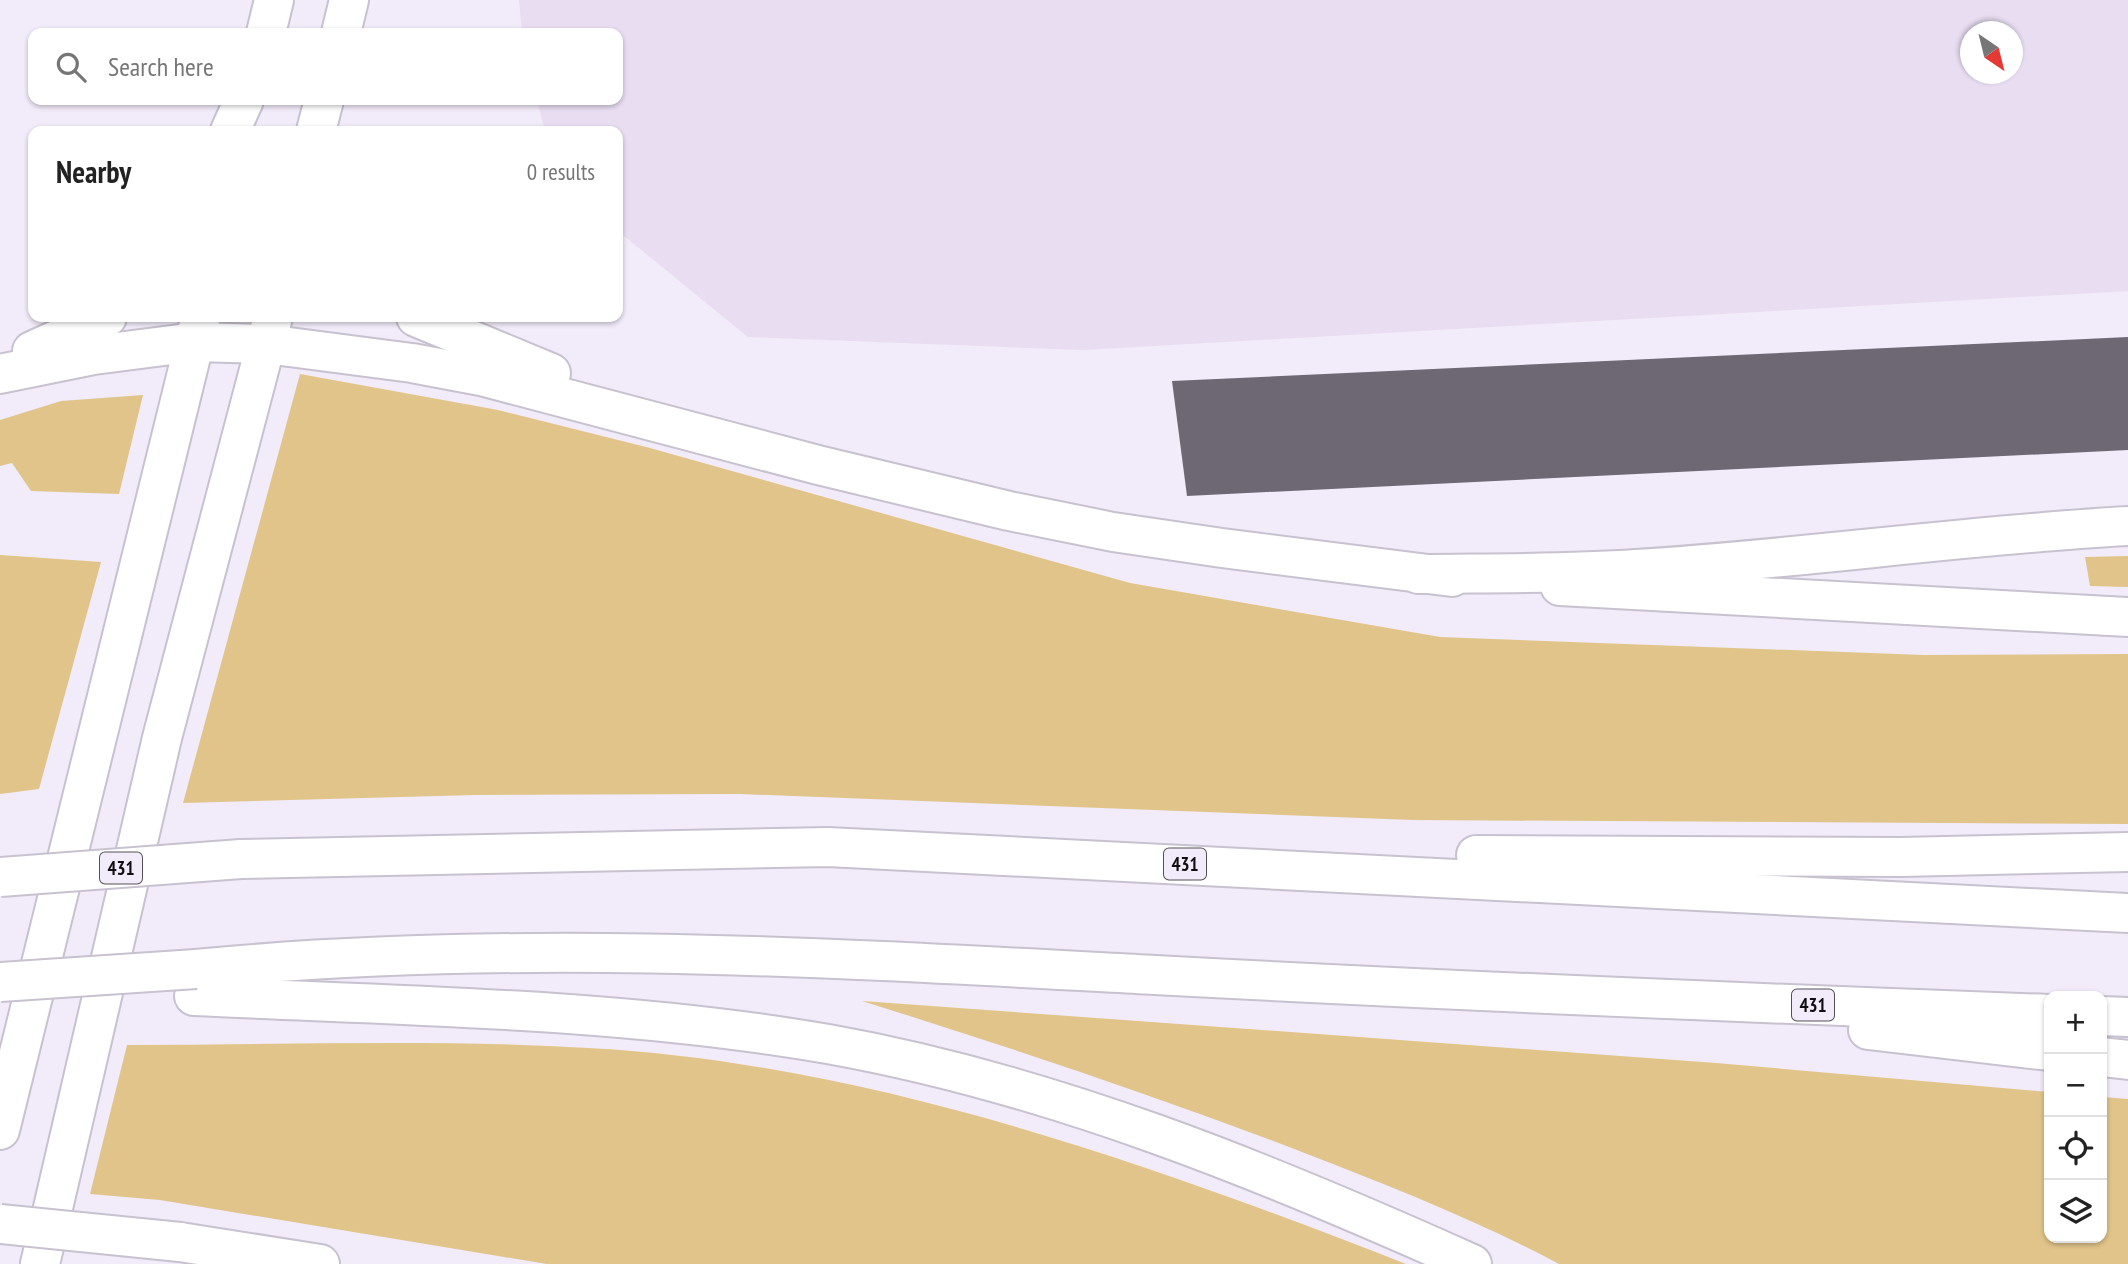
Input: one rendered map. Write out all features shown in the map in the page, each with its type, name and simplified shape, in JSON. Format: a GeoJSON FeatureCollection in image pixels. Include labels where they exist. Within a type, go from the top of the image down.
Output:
{"type":"FeatureCollection","features":[{"type":"Feature","properties":{"kind":"main road"},"geometry":{"type":"LineString","coordinates":[[267,28],[274,0]]}},
{"type":"Feature","properties":{"kind":"main road"},"geometry":{"type":"LineString","coordinates":[[342,28],[349,0]]}},
{"type":"Feature","properties":{"kind":"main road"},"geometry":{"type":"LineString","coordinates":[[232,126],[242,105]]}},
{"type":"Feature","properties":{"kind":"main road"},"geometry":{"type":"LineString","coordinates":[[243,126],[249,105]]}},
{"type":"Feature","properties":{"kind":"main road"},"geometry":{"type":"LineString","coordinates":[[317,126],[324,105]]}},
{"type":"Feature","properties":{"kind":"main road"},"geometry":{"type":"LineString","coordinates":[[325,105],[328,126]]}},
{"type":"Feature","properties":{"kind":"main road"},"geometry":{"type":"LineString","coordinates":[[0,365],[96,322]]}},
{"type":"Feature","properties":{"kind":"main road"},"geometry":{"type":"LineString","coordinates":[[428,322],[695,433]]}},
{"type":"Feature","properties":{"kind":"main road"},"geometry":{"type":"LineString","coordinates":[[0,1130],[198,329]]}},
{"type":"Feature","properties":{"kind":"main road"},"geometry":{"type":"LineString","coordinates":[[0,374],[94,355],[198,329],[270,330],[481,376],[695,433],[1009,511],[1113,532],[1418,574],[1706,596],[2128,617]]}},
{"type":"Feature","properties":{"kind":"main road"},"geometry":{"type":"LineString","coordinates":[[40,1264],[162,738],[270,330]]}},
{"type":"Feature","properties":{"kind":"main road"},"geometry":{"type":"LineString","coordinates":[[1418,574],[1637,569],[1891,547],[2037,531],[2128,526]]}},
{"type":"Feature","properties":{"kind":"main road","name":"431"},"geometry":{"type":"LineString","coordinates":[[0,877],[242,859],[828,847],[2128,913]]}},
{"type":"Feature","properties":{"kind":"main road"},"geometry":{"type":"LineString","coordinates":[[979,854],[1901,857],[2128,852]]}},
{"type":"Feature","properties":{"kind":"main road","name":"431"},"geometry":{"type":"LineString","coordinates":[[0,984],[195,983],[457,954],[765,955],[1577,997],[2044,1014]]}},
{"type":"Feature","properties":{"kind":"main road"},"geometry":{"type":"LineString","coordinates":[[195,983],[632,1019],[830,1045],[984,1081],[1103,1116],[1301,1190],[1472,1264]]}},
{"type":"Feature","properties":{"kind":"main road"},"geometry":{"type":"LineString","coordinates":[[1577,997],[2044,1050]]}},
{"type":"Feature","properties":{"kind":"main road"},"geometry":{"type":"LineString","coordinates":[[2107,1016],[2128,1017]]}},
{"type":"Feature","properties":{"kind":"main road"},"geometry":{"type":"LineString","coordinates":[[2107,1058],[2128,1060]]}},
{"type":"Feature","properties":{"kind":"main road"},"geometry":{"type":"LineString","coordinates":[[0,1224],[110,1233],[320,1264]]}},
{"type":"Feature","properties":{"kind":"shaded area"},"geometry":{"type":"Polygon","coordinates":[[[519,0],[2128,0],[2128,291],[1083,350],[748,337],[623,235],[623,126],[544,126],[538,105],[623,105],[623,28],[522,28],[519,0]]]}},
{"type":"Feature","properties":{"kind":"shaded area"},"geometry":{"type":"Polygon","coordinates":[[[300,374],[498,410],[650,448],[1130,583],[1440,637],[1923,655],[2128,654],[2128,824],[1413,820],[740,794],[474,795],[183,803],[300,374]]]}},
{"type":"Feature","properties":{"kind":"shaded area"},"geometry":{"type":"Polygon","coordinates":[[[143,395],[119,494],[31,491],[12,463],[0,466],[0,420],[61,401],[143,395]]]}},
{"type":"Feature","properties":{"kind":"shaded area"},"geometry":{"type":"Polygon","coordinates":[[[0,555],[101,562],[39,789],[0,794],[0,555]]]}},
{"type":"Feature","properties":{"kind":"shaded area"},"geometry":{"type":"Polygon","coordinates":[[[2128,556],[2128,587],[2090,586],[2085,557],[2128,556]]]}},
{"type":"Feature","properties":{"kind":"shaded area"},"geometry":{"type":"Polygon","coordinates":[[[862,1001],[1716,1063],[2044,1092],[2044,1243],[2107,1243],[2107,1097],[2128,1099],[2128,1264],[1559,1264],[1498,1233],[1371,1179],[1197,1113],[862,1001]]]}},
{"type":"Feature","properties":{"kind":"shaded area"},"geometry":{"type":"Polygon","coordinates":[[[127,1045],[531,1045],[693,1057],[797,1074],[901,1096],[1107,1155],[1308,1226],[1406,1264],[547,1264],[160,1200],[90,1194],[127,1045]]]}},
{"type":"Feature","properties":{"kind":"building"},"geometry":{"type":"Polygon","coordinates":[[[2128,337],[2128,450],[1187,496],[1172,381],[2128,337]]]}}]}
